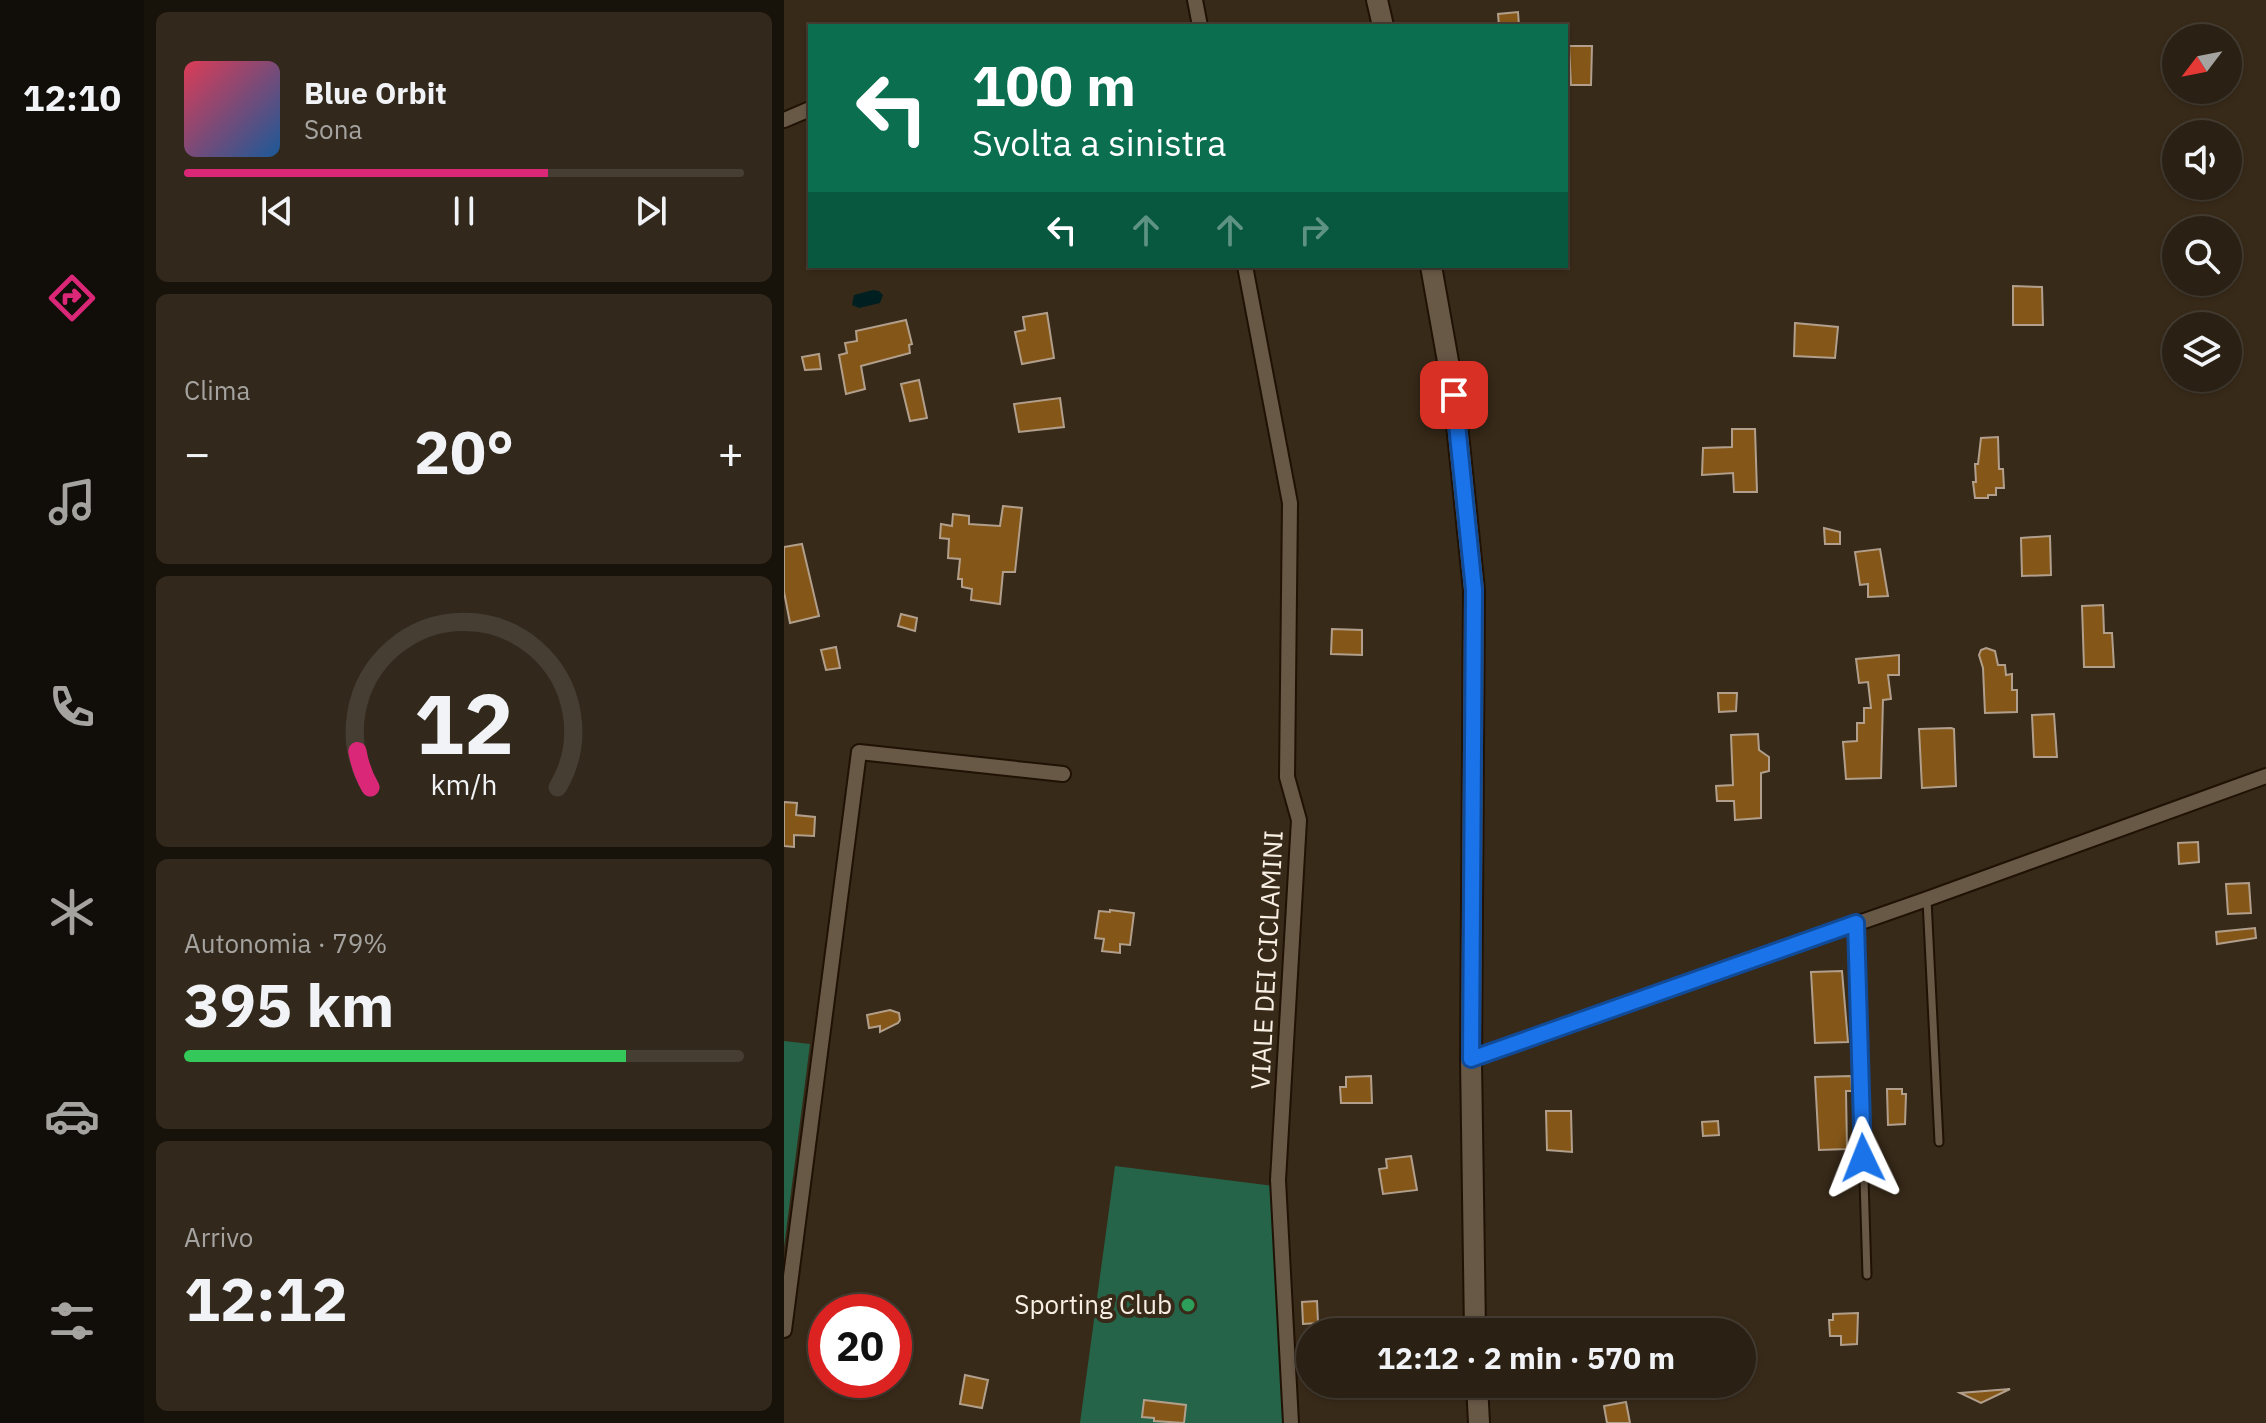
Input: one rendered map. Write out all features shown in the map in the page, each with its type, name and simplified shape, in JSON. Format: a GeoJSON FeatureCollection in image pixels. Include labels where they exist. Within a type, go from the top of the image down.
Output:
{"type":"FeatureCollection","features":[{"type":"Feature","properties":{"kind":"street"},"geometry":{"type":"LineString","coordinates":[[1195,0],[1200,24]]}},
{"type":"Feature","properties":{"kind":"street"},"geometry":{"type":"LineString","coordinates":[[1377,0],[1383,24]]}},
{"type":"Feature","properties":{"kind":"street"},"geometry":{"type":"LineString","coordinates":[[784,120],[808,110]]}},
{"type":"Feature","properties":{"kind":"street","name":"VIALE DEI CICLAMINI"},"geometry":{"type":"LineString","coordinates":[[1245,268],[1290,503],[1287,777],[1299,820],[1278,1180],[1291,1423]]}},
{"type":"Feature","properties":{"kind":"street"},"geometry":{"type":"LineString","coordinates":[[1431,268],[1454,395],[1474,590],[1471,1059],[1475,1318]]}},
{"type":"Feature","properties":{"kind":"street"},"geometry":{"type":"LineString","coordinates":[[784,1330],[859,752],[1063,774]]}},
{"type":"Feature","properties":{"kind":"street"},"geometry":{"type":"LineString","coordinates":[[1471,1059],[2266,776]]}},
{"type":"Feature","properties":{"kind":"street"},"geometry":{"type":"LineString","coordinates":[[1478,1398],[1479,1423]]}},
{"type":"Feature","properties":{"kind":"lane"},"geometry":{"type":"LineString","coordinates":[[1927,899],[1939,1142]]}},
{"type":"Feature","properties":{"kind":"lane"},"geometry":{"type":"LineString","coordinates":[[1856,923],[1867,1275]]}},
{"type":"Feature","properties":{"kind":"green space"},"geometry":{"type":"Polygon","coordinates":[[[784,1041],[810,1044],[784,1247],[784,1041]]]}},
{"type":"Feature","properties":{"kind":"green space","name":"Sporting Club"},"geometry":{"type":"Polygon","coordinates":[[[1115,1166],[1274,1186],[1285,1423],[1080,1423],[1115,1166]]]}},
{"type":"Feature","properties":{"kind":"water"},"geometry":{"type":"Polygon","coordinates":[[[873,290],[883,295],[880,303],[859,308],[852,305],[854,295],[873,290]]]}},
{"type":"Feature","properties":{"kind":"building"},"geometry":{"type":"Polygon","coordinates":[[[1518,12],[1519,24],[1499,24],[1498,14],[1518,12]]]}},
{"type":"Feature","properties":{"kind":"building"},"geometry":{"type":"Polygon","coordinates":[[[1569,46],[1592,46],[1591,85],[1571,85],[1569,46]]]}},
{"type":"Feature","properties":{"kind":"building"},"geometry":{"type":"Polygon","coordinates":[[[2013,286],[2042,287],[2043,325],[2013,325],[2013,286]]]}},
{"type":"Feature","properties":{"kind":"building"},"geometry":{"type":"Polygon","coordinates":[[[1047,313],[1054,358],[1022,364],[1015,332],[1025,330],[1023,317],[1047,313]]]}},
{"type":"Feature","properties":{"kind":"building"},"geometry":{"type":"Polygon","coordinates":[[[906,320],[912,344],[909,345],[910,353],[861,366],[865,389],[846,394],[839,355],[847,353],[845,343],[857,341],[856,331],[906,320]]]}},
{"type":"Feature","properties":{"kind":"building"},"geometry":{"type":"Polygon","coordinates":[[[1795,323],[1838,327],[1835,358],[1794,356],[1795,323]]]}},
{"type":"Feature","properties":{"kind":"building"},"geometry":{"type":"Polygon","coordinates":[[[819,354],[821,369],[805,370],[802,357],[819,354]]]}},
{"type":"Feature","properties":{"kind":"building"},"geometry":{"type":"Polygon","coordinates":[[[919,380],[927,418],[910,421],[901,384],[919,380]]]}},
{"type":"Feature","properties":{"kind":"building"},"geometry":{"type":"Polygon","coordinates":[[[1060,398],[1064,427],[1019,432],[1014,404],[1060,398]]]}},
{"type":"Feature","properties":{"kind":"building"},"geometry":{"type":"Polygon","coordinates":[[[1732,429],[1755,429],[1757,492],[1734,492],[1733,473],[1702,475],[1703,448],[1732,447],[1732,429]]]}},
{"type":"Feature","properties":{"kind":"building"},"geometry":{"type":"Polygon","coordinates":[[[1998,437],[1999,469],[2003,469],[2004,488],[1996,488],[1996,495],[1988,495],[1988,498],[1975,498],[1973,482],[1976,482],[1975,464],[1978,464],[1981,438],[1998,437]]]}},
{"type":"Feature","properties":{"kind":"building"},"geometry":{"type":"Polygon","coordinates":[[[1003,506],[1022,508],[1015,572],[1003,572],[1000,604],[971,600],[972,589],[962,587],[962,579],[958,579],[960,559],[948,558],[949,539],[940,538],[941,524],[952,526],[953,514],[969,516],[969,524],[1000,526],[1003,506]]]}},
{"type":"Feature","properties":{"kind":"building"},"geometry":{"type":"Polygon","coordinates":[[[1824,528],[1840,532],[1840,544],[1825,544],[1824,528]]]}},
{"type":"Feature","properties":{"kind":"building"},"geometry":{"type":"Polygon","coordinates":[[[2050,536],[2051,575],[2022,576],[2021,538],[2050,536]]]}},
{"type":"Feature","properties":{"kind":"building"},"geometry":{"type":"Polygon","coordinates":[[[802,544],[819,616],[790,623],[784,592],[784,547],[802,544]]]}},
{"type":"Feature","properties":{"kind":"building"},"geometry":{"type":"Polygon","coordinates":[[[1880,549],[1888,596],[1868,597],[1868,584],[1860,585],[1855,552],[1880,549]]]}},
{"type":"Feature","properties":{"kind":"building"},"geometry":{"type":"Polygon","coordinates":[[[2103,605],[2104,633],[2112,633],[2114,667],[2084,667],[2082,606],[2103,605]]]}},
{"type":"Feature","properties":{"kind":"building"},"geometry":{"type":"Polygon","coordinates":[[[901,614],[917,618],[915,631],[898,626],[901,614]]]}},
{"type":"Feature","properties":{"kind":"building"},"geometry":{"type":"Polygon","coordinates":[[[1332,629],[1362,630],[1362,655],[1331,654],[1332,629]]]}},
{"type":"Feature","properties":{"kind":"building"},"geometry":{"type":"Polygon","coordinates":[[[836,647],[840,668],[826,670],[821,650],[836,647]]]}},
{"type":"Feature","properties":{"kind":"building"},"geometry":{"type":"Polygon","coordinates":[[[1986,648],[1995,651],[1998,665],[2005,665],[2006,675],[2012,674],[2012,690],[2017,690],[2017,712],[1985,713],[1983,668],[1979,655],[1986,648]]]}},
{"type":"Feature","properties":{"kind":"building"},"geometry":{"type":"Polygon","coordinates":[[[1899,655],[1899,675],[1888,675],[1891,699],[1883,700],[1881,778],[1846,779],[1843,742],[1857,741],[1857,723],[1864,723],[1864,708],[1871,708],[1868,682],[1859,683],[1856,659],[1899,655]]]}},
{"type":"Feature","properties":{"kind":"building"},"geometry":{"type":"Polygon","coordinates":[[[1718,693],[1737,693],[1736,711],[1719,712],[1718,693]]]}},
{"type":"Feature","properties":{"kind":"building"},"geometry":{"type":"Polygon","coordinates":[[[2054,714],[2057,757],[2034,757],[2032,715],[2054,714]]]}},
{"type":"Feature","properties":{"kind":"building"},"geometry":{"type":"Polygon","coordinates":[[[1919,729],[1954,729],[1956,786],[1922,788],[1919,729]]]}},
{"type":"Feature","properties":{"kind":"building"},"geometry":{"type":"Polygon","coordinates":[[[1758,734],[1759,750],[1769,757],[1769,771],[1761,773],[1761,818],[1735,820],[1734,801],[1717,801],[1716,786],[1733,785],[1731,735],[1758,734]]]}},
{"type":"Feature","properties":{"kind":"building"},"geometry":{"type":"Polygon","coordinates":[[[784,802],[797,803],[796,815],[815,817],[814,836],[794,835],[794,847],[784,846],[784,802]]]}},
{"type":"Feature","properties":{"kind":"building"},"geometry":{"type":"Polygon","coordinates":[[[2198,842],[2199,862],[2179,864],[2178,843],[2198,842]]]}},
{"type":"Feature","properties":{"kind":"building"},"geometry":{"type":"Polygon","coordinates":[[[2249,883],[2251,913],[2228,914],[2226,884],[2249,883]]]}},
{"type":"Feature","properties":{"kind":"building"},"geometry":{"type":"Polygon","coordinates":[[[1099,911],[1134,913],[1130,945],[1120,944],[1120,953],[1102,951],[1104,939],[1095,938],[1099,911]]]}},
{"type":"Feature","properties":{"kind":"building"},"geometry":{"type":"Polygon","coordinates":[[[2255,928],[2256,938],[2217,944],[2216,932],[2255,928]]]}},
{"type":"Feature","properties":{"kind":"building"},"geometry":{"type":"Polygon","coordinates":[[[1842,971],[1848,1042],[1815,1043],[1811,972],[1842,971]]]}},
{"type":"Feature","properties":{"kind":"building"},"geometry":{"type":"Polygon","coordinates":[[[890,1010],[899,1013],[898,1023],[880,1032],[880,1026],[869,1028],[867,1015],[890,1010]]]}},
{"type":"Feature","properties":{"kind":"building"},"geometry":{"type":"Polygon","coordinates":[[[1371,1076],[1372,1103],[1341,1103],[1340,1087],[1346,1087],[1346,1077],[1371,1076]]]}},
{"type":"Feature","properties":{"kind":"building"},"geometry":{"type":"Polygon","coordinates":[[[1851,1076],[1852,1091],[1846,1091],[1847,1149],[1819,1150],[1815,1077],[1851,1076]]]}},
{"type":"Feature","properties":{"kind":"building"},"geometry":{"type":"Polygon","coordinates":[[[1887,1089],[1902,1089],[1902,1094],[1906,1094],[1905,1124],[1888,1125],[1887,1089]]]}},
{"type":"Feature","properties":{"kind":"building"},"geometry":{"type":"Polygon","coordinates":[[[1546,1111],[1571,1111],[1572,1152],[1547,1150],[1546,1111]]]}},
{"type":"Feature","properties":{"kind":"building"},"geometry":{"type":"Polygon","coordinates":[[[1718,1121],[1719,1135],[1703,1136],[1702,1122],[1718,1121]]]}},
{"type":"Feature","properties":{"kind":"building"},"geometry":{"type":"Polygon","coordinates":[[[1411,1156],[1417,1190],[1383,1194],[1379,1169],[1387,1168],[1386,1159],[1411,1156]]]}},
{"type":"Feature","properties":{"kind":"building"},"geometry":{"type":"Polygon","coordinates":[[[1317,1301],[1318,1318],[1303,1318],[1302,1302],[1317,1301]]]}},
{"type":"Feature","properties":{"kind":"building"},"geometry":{"type":"Polygon","coordinates":[[[1858,1313],[1857,1344],[1841,1345],[1841,1336],[1830,1336],[1829,1320],[1833,1320],[1833,1314],[1858,1313]]]}},
{"type":"Feature","properties":{"kind":"building"},"geometry":{"type":"Polygon","coordinates":[[[965,1375],[988,1380],[982,1408],[960,1404],[965,1375]]]}},
{"type":"Feature","properties":{"kind":"building"},"geometry":{"type":"Polygon","coordinates":[[[2010,1389],[1981,1403],[1960,1393],[2010,1389]]]}},
{"type":"Feature","properties":{"kind":"building"},"geometry":{"type":"Polygon","coordinates":[[[1144,1400],[1186,1405],[1184,1423],[1142,1417],[1144,1400]]]}},
{"type":"Feature","properties":{"kind":"building"},"geometry":{"type":"Polygon","coordinates":[[[1626,1402],[1630,1423],[1607,1423],[1604,1406],[1626,1402]]]}},
{"type":"Feature","properties":{"kind":"place","name":"Sporting Club"},"geometry":{"type":"Point","coordinates":[1188,1305]}},
{"type":"Feature","properties":{"kind":"route"},"geometry":{"type":"LineString","coordinates":[[1454,395],[1474,590],[1471,1059],[1856,923],[1863,1158]]}}]}
